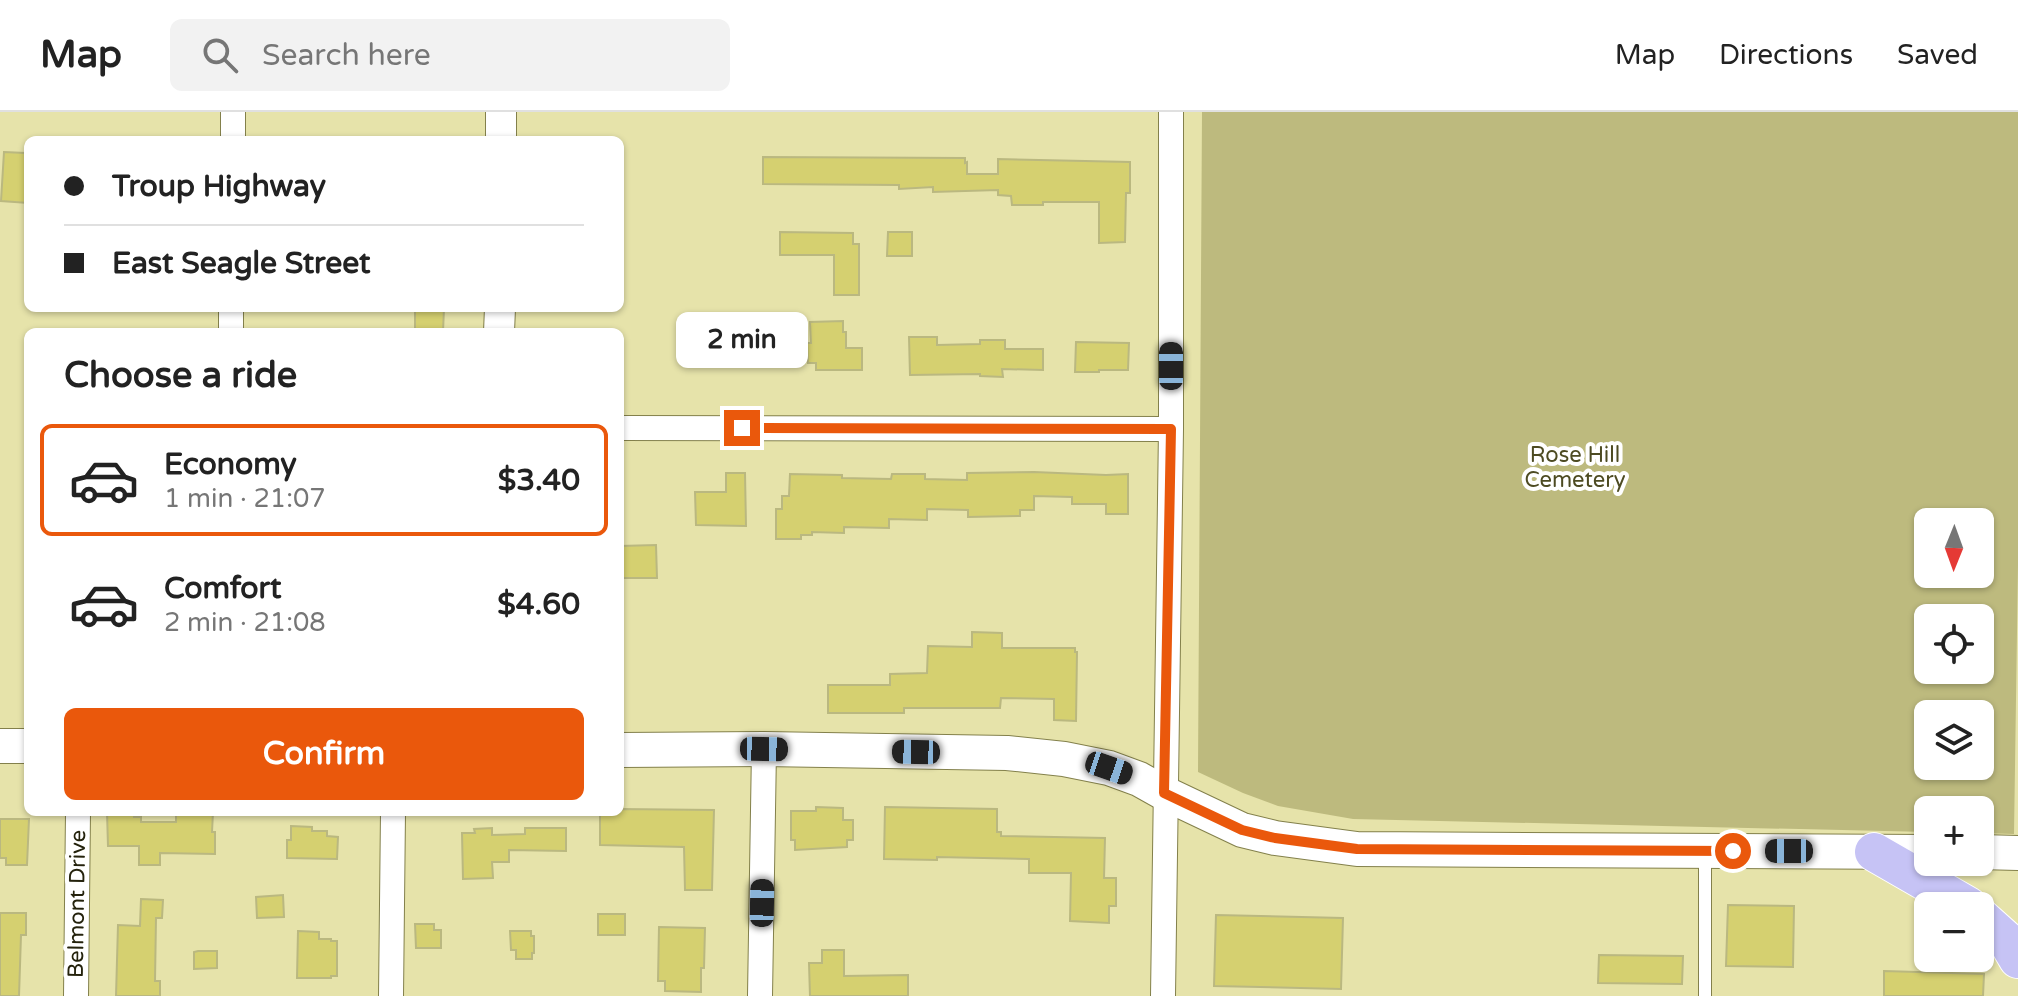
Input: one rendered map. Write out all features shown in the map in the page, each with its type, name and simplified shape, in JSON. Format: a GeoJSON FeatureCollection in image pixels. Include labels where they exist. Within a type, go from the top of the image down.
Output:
{"type":"FeatureCollection","features":[{"type":"Feature","properties":{"kind":"main road"},"geometry":{"type":"LineString","coordinates":[[0,746],[24,746]]}},
{"type":"Feature","properties":{"kind":"main road"},"geometry":{"type":"LineString","coordinates":[[624,750],[1007,753],[1050,757],[1109,768],[1139,779],[1242,830],[1275,838],[1357,849],[1914,852]]}},
{"type":"Feature","properties":{"kind":"main road"},"geometry":{"type":"LineString","coordinates":[[1874,852],[1944,892]]}},
{"type":"Feature","properties":{"kind":"main road"},"geometry":{"type":"LineString","coordinates":[[1994,852],[2018,853]]}},
{"type":"Feature","properties":{"kind":"main road"},"geometry":{"type":"LineString","coordinates":[[1994,930],[2008,942],[2018,959]]}},
{"type":"Feature","properties":{"kind":"street"},"geometry":{"type":"LineString","coordinates":[[233,112],[233,136]]}},
{"type":"Feature","properties":{"kind":"street"},"geometry":{"type":"LineString","coordinates":[[501,112],[501,136]]}},
{"type":"Feature","properties":{"kind":"street"},"geometry":{"type":"LineString","coordinates":[[1163,996],[1171,429],[1171,112]]}},
{"type":"Feature","properties":{"kind":"street"},"geometry":{"type":"LineString","coordinates":[[624,428],[1171,429]]}},
{"type":"Feature","properties":{"kind":"street"},"geometry":{"type":"LineString","coordinates":[[760,996],[764,749]]}},
{"type":"Feature","properties":{"kind":"street","name":"Belmont Drive"},"geometry":{"type":"LineString","coordinates":[[76,996],[78,816]]}},
{"type":"Feature","properties":{"kind":"street"},"geometry":{"type":"LineString","coordinates":[[391,996],[393,816]]}},
{"type":"Feature","properties":{"kind":"lane"},"geometry":{"type":"LineString","coordinates":[[1705,851],[1705,996]]}},
{"type":"Feature","properties":{"kind":"green space","name":"Rose Hill Cemetery"},"geometry":{"type":"Polygon","coordinates":[[[1202,112],[2018,112],[2018,565],[2014,834],[1994,833],[1994,796],[1914,796],[1914,832],[1353,819],[1278,806],[1198,772],[1202,112]]]}},
{"type":"Feature","properties":{"kind":"building"},"geometry":{"type":"Polygon","coordinates":[[[4,152],[24,153],[24,203],[1,201],[4,152]]]}},
{"type":"Feature","properties":{"kind":"building"},"geometry":{"type":"Polygon","coordinates":[[[763,157],[965,158],[967,174],[998,174],[998,159],[1130,162],[1125,242],[1099,243],[1099,202],[1012,205],[1011,196],[998,195],[998,190],[933,192],[933,187],[899,189],[899,185],[763,184],[763,157]]]}},
{"type":"Feature","properties":{"kind":"building"},"geometry":{"type":"Polygon","coordinates":[[[780,232],[853,233],[853,244],[859,244],[859,295],[834,295],[834,255],[780,255],[780,232]]]}},
{"type":"Feature","properties":{"kind":"building"},"geometry":{"type":"Polygon","coordinates":[[[888,232],[912,232],[912,256],[887,256],[888,232]]]}},
{"type":"Feature","properties":{"kind":"building"},"geometry":{"type":"Polygon","coordinates":[[[415,312],[444,312],[443,328],[415,328],[415,312]]]}},
{"type":"Feature","properties":{"kind":"building"},"geometry":{"type":"Polygon","coordinates":[[[843,321],[846,348],[862,348],[862,370],[816,370],[816,363],[808,363],[810,322],[843,321]]]}},
{"type":"Feature","properties":{"kind":"building"},"geometry":{"type":"Polygon","coordinates":[[[909,337],[937,337],[937,345],[1005,340],[1005,349],[1043,349],[1043,370],[1002,369],[1003,377],[980,374],[910,375],[909,337]]]}},
{"type":"Feature","properties":{"kind":"building"},"geometry":{"type":"Polygon","coordinates":[[[1076,342],[1129,343],[1128,370],[1075,372],[1076,342]]]}},
{"type":"Feature","properties":{"kind":"building"},"geometry":{"type":"Polygon","coordinates":[[[726,473],[745,473],[746,526],[696,525],[695,492],[726,492],[726,473]]]}},
{"type":"Feature","properties":{"kind":"building"},"geometry":{"type":"Polygon","coordinates":[[[967,473],[1128,474],[1128,514],[1106,514],[1106,504],[1072,504],[1072,497],[1034,496],[1034,510],[1020,510],[1020,516],[968,517],[968,510],[927,509],[927,520],[889,519],[889,528],[844,527],[844,533],[812,532],[812,535],[801,535],[801,539],[776,539],[776,509],[782,509],[782,496],[789,496],[790,474],[891,479],[892,474],[925,474],[925,479],[967,480],[967,473]]]}},
{"type":"Feature","properties":{"kind":"building"},"geometry":{"type":"Polygon","coordinates":[[[656,545],[657,578],[624,578],[624,546],[656,545]]]}},
{"type":"Feature","properties":{"kind":"building"},"geometry":{"type":"Polygon","coordinates":[[[972,632],[1002,633],[1002,648],[1075,648],[1076,721],[1054,720],[1054,699],[1001,698],[1000,708],[904,708],[904,713],[828,713],[828,685],[890,685],[890,674],[927,673],[928,646],[972,647],[972,632]]]}},
{"type":"Feature","properties":{"kind":"building"},"geometry":{"type":"Polygon","coordinates":[[[816,807],[843,808],[843,820],[853,820],[853,840],[847,840],[847,847],[795,850],[795,840],[791,840],[791,811],[816,811],[816,807]]]}},
{"type":"Feature","properties":{"kind":"building"},"geometry":{"type":"Polygon","coordinates":[[[885,807],[997,809],[997,832],[1001,832],[1001,836],[1105,838],[1104,878],[1116,878],[1116,906],[1109,906],[1109,923],[1070,921],[1071,873],[1029,873],[1029,859],[884,859],[885,807]]]}},
{"type":"Feature","properties":{"kind":"building"},"geometry":{"type":"Polygon","coordinates":[[[624,809],[714,810],[712,890],[685,890],[684,847],[600,845],[600,816],[624,816],[624,809]]]}},
{"type":"Feature","properties":{"kind":"building"},"geometry":{"type":"Polygon","coordinates":[[[107,816],[141,817],[141,822],[176,822],[176,816],[213,816],[215,854],[160,853],[160,865],[139,865],[139,846],[108,846],[107,816]]]}},
{"type":"Feature","properties":{"kind":"building"},"geometry":{"type":"Polygon","coordinates":[[[0,819],[29,819],[27,865],[6,865],[6,858],[0,858],[0,819]]]}},
{"type":"Feature","properties":{"kind":"building"},"geometry":{"type":"Polygon","coordinates":[[[291,826],[312,827],[312,831],[327,831],[327,836],[338,837],[337,859],[287,858],[291,826]]]}},
{"type":"Feature","properties":{"kind":"building"},"geometry":{"type":"Polygon","coordinates":[[[492,828],[492,835],[525,834],[525,828],[566,828],[566,851],[509,850],[509,862],[492,862],[493,878],[463,879],[462,833],[492,828]]]}},
{"type":"Feature","properties":{"kind":"building"},"geometry":{"type":"Polygon","coordinates":[[[283,895],[284,917],[257,918],[256,897],[283,895]]]}},
{"type":"Feature","properties":{"kind":"building"},"geometry":{"type":"Polygon","coordinates":[[[141,899],[163,900],[162,918],[156,918],[155,981],[160,981],[160,996],[116,996],[118,925],[140,926],[141,899]]]}},
{"type":"Feature","properties":{"kind":"building"},"geometry":{"type":"Polygon","coordinates":[[[1728,905],[1794,906],[1793,967],[1726,966],[1728,905]]]}},
{"type":"Feature","properties":{"kind":"building"},"geometry":{"type":"Polygon","coordinates":[[[0,913],[26,913],[26,935],[21,935],[19,996],[0,996],[0,913]]]}},
{"type":"Feature","properties":{"kind":"building"},"geometry":{"type":"Polygon","coordinates":[[[598,914],[625,914],[625,935],[598,935],[598,914]]]}},
{"type":"Feature","properties":{"kind":"building"},"geometry":{"type":"Polygon","coordinates":[[[1216,915],[1343,918],[1341,989],[1214,986],[1216,915]]]}},
{"type":"Feature","properties":{"kind":"building"},"geometry":{"type":"Polygon","coordinates":[[[415,924],[434,924],[434,930],[441,930],[441,948],[416,948],[415,924]]]}},
{"type":"Feature","properties":{"kind":"building"},"geometry":{"type":"Polygon","coordinates":[[[659,927],[705,928],[701,992],[665,991],[665,981],[658,981],[659,927]]]}},
{"type":"Feature","properties":{"kind":"building"},"geometry":{"type":"Polygon","coordinates":[[[298,931],[319,932],[319,939],[337,941],[337,976],[297,978],[298,931]]]}},
{"type":"Feature","properties":{"kind":"building"},"geometry":{"type":"Polygon","coordinates":[[[510,931],[531,931],[531,936],[534,936],[532,959],[516,959],[516,950],[511,950],[510,931]]]}},
{"type":"Feature","properties":{"kind":"building"},"geometry":{"type":"Polygon","coordinates":[[[822,950],[844,950],[844,976],[908,975],[908,996],[810,996],[809,963],[822,963],[822,950]]]}},
{"type":"Feature","properties":{"kind":"building"},"geometry":{"type":"Polygon","coordinates":[[[217,951],[217,968],[194,969],[194,952],[217,951]]]}},
{"type":"Feature","properties":{"kind":"building"},"geometry":{"type":"Polygon","coordinates":[[[1599,955],[1683,956],[1682,984],[1598,983],[1599,955]]]}},
{"type":"Feature","properties":{"kind":"building"},"geometry":{"type":"Polygon","coordinates":[[[1884,971],[1984,974],[1983,996],[1884,996],[1884,971]]]}},
{"type":"Feature","properties":{"kind":"route"},"geometry":{"type":"LineString","coordinates":[[742,428],[1171,429],[1164,793],[1242,830],[1275,838],[1357,849],[1733,851]]}}]}
